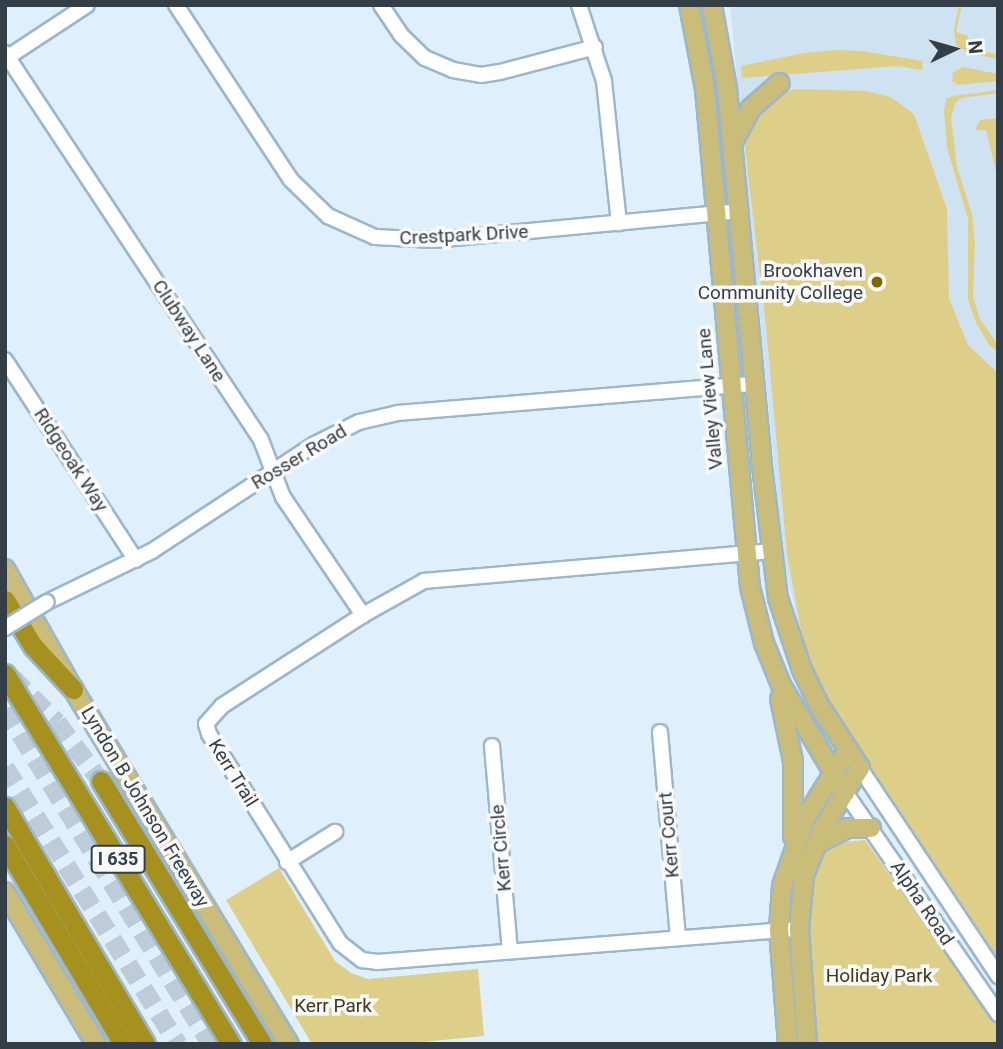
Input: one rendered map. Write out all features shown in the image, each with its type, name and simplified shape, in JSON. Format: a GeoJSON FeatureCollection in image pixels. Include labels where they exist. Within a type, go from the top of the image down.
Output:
{"type":"FeatureCollection","features":[{"type":"Feature","properties":{"kind":"highway"},"geometry":{"type":"LineString","coordinates":[[5,600],[33,646],[73,690]]}},
{"type":"Feature","properties":{"kind":"highway","name":"I 635"},"geometry":{"type":"LineString","coordinates":[[5,674],[231,1044]]}},
{"type":"Feature","properties":{"kind":"highway"},"geometry":{"type":"LineString","coordinates":[[101,781],[262,1044]]}},
{"type":"Feature","properties":{"kind":"highway"},"geometry":{"type":"LineString","coordinates":[[5,807],[145,1044]]}},
{"type":"Feature","properties":{"kind":"highway"},"geometry":{"type":"LineString","coordinates":[[5,845],[123,1044]]}},
{"type":"Feature","properties":{"kind":"main road","name":"Valley View Lane"},"geometry":{"type":"LineString","coordinates":[[689,5],[705,89],[745,554],[756,616],[775,668],[798,718],[845,792]]}},
{"type":"Feature","properties":{"kind":"main road"},"geometry":{"type":"LineString","coordinates":[[712,5],[723,61],[733,143],[754,384],[778,598],[790,639],[819,705],[860,768],[816,844],[804,875],[799,929],[807,1044]]}},
{"type":"Feature","properties":{"kind":"main road"},"geometry":{"type":"LineString","coordinates":[[733,143],[751,108],[780,83]]}},
{"type":"Feature","properties":{"kind":"main road","name":"Lyndon B Johnson Freeway"},"geometry":{"type":"LineString","coordinates":[[5,569],[73,690],[289,1044]]}},
{"type":"Feature","properties":{"kind":"main road"},"geometry":{"type":"LineString","coordinates":[[775,668],[793,761],[792,851]]}},
{"type":"Feature","properties":{"kind":"main road"},"geometry":{"type":"LineString","coordinates":[[788,1044],[779,930],[782,886],[792,851],[810,808],[848,750]]}},
{"type":"Feature","properties":{"kind":"main road"},"geometry":{"type":"LineString","coordinates":[[816,844],[847,828],[871,828]]}},
{"type":"Feature","properties":{"kind":"main road"},"geometry":{"type":"LineString","coordinates":[[5,892],[96,1044]]}},
{"type":"Feature","properties":{"kind":"street"},"geometry":{"type":"LineString","coordinates":[[6,56],[87,5]]}},
{"type":"Feature","properties":{"kind":"street","name":"Crestpark Drive"},"geometry":{"type":"LineString","coordinates":[[176,5],[291,180],[328,216],[352,229],[374,237],[434,240],[739,211]]}},
{"type":"Feature","properties":{"kind":"street"},"geometry":{"type":"LineString","coordinates":[[381,5],[401,35],[425,58],[453,70],[481,75],[500,72],[595,47]]}},
{"type":"Feature","properties":{"kind":"street"},"geometry":{"type":"LineString","coordinates":[[579,5],[595,47],[608,102],[619,223]]}},
{"type":"Feature","properties":{"kind":"street","name":"Clubway Lane"},"geometry":{"type":"LineString","coordinates":[[6,56],[261,440],[283,497],[363,615]]}},
{"type":"Feature","properties":{"kind":"street","name":"Ridgeoak Way"},"geometry":{"type":"LineString","coordinates":[[5,360],[136,559]]}},
{"type":"Feature","properties":{"kind":"street","name":"Rosser Road"},"geometry":{"type":"LineString","coordinates":[[5,628],[47,602],[136,559],[340,430],[377,416],[754,384]]}},
{"type":"Feature","properties":{"kind":"street","name":"Kerr Trail"},"geometry":{"type":"LineString","coordinates":[[772,551],[436,579],[411,587],[363,615],[222,706],[206,724],[209,734],[340,943],[362,960],[378,962],[799,929]]}},
{"type":"Feature","properties":{"kind":"street","name":"Kerr Court"},"geometry":{"type":"LineString","coordinates":[[660,732],[678,938]]}},
{"type":"Feature","properties":{"kind":"street","name":"Kerr Circle"},"geometry":{"type":"LineString","coordinates":[[492,746],[510,951]]}},
{"type":"Feature","properties":{"kind":"street","name":"Alpha Road"},"geometry":{"type":"LineString","coordinates":[[860,768],[998,976]]}},
{"type":"Feature","properties":{"kind":"street","name":"Alpha Road"},"geometry":{"type":"LineString","coordinates":[[845,792],[998,1014]]}},
{"type":"Feature","properties":{"kind":"street"},"geometry":{"type":"LineString","coordinates":[[288,862],[335,831]]}},
{"type":"Feature","properties":{"kind":"shaded area","name":"Brookhaven Community College"},"geometry":{"type":"Polygon","coordinates":[[[730,5],[998,5],[998,952],[820,688],[799,626],[783,557],[730,5]]]}},
{"type":"Feature","properties":{"kind":"green space"},"geometry":{"type":"Polygon","coordinates":[[[959,5],[962,5],[956,32],[968,36],[966,47],[998,55],[998,59],[968,53],[956,45],[954,29],[959,5]]]}},
{"type":"Feature","properties":{"kind":"green space"},"geometry":{"type":"Polygon","coordinates":[[[862,51],[923,61],[922,70],[898,66],[742,78],[741,66],[804,53],[862,51]]]}},
{"type":"Feature","properties":{"kind":"green space"},"geometry":{"type":"Polygon","coordinates":[[[963,67],[998,74],[998,81],[958,85],[952,81],[953,72],[963,67]]]}},
{"type":"Feature","properties":{"kind":"green space","name":"Brookhaven Community College"},"geometry":{"type":"Polygon","coordinates":[[[795,89],[866,91],[891,97],[914,114],[947,209],[949,298],[968,345],[998,373],[998,959],[854,746],[807,662],[787,555],[766,326],[744,140],[757,104],[795,89]]]}},
{"type":"Feature","properties":{"kind":"green space"},"geometry":{"type":"Polygon","coordinates":[[[998,90],[998,93],[962,98],[955,103],[951,118],[957,167],[972,214],[975,243],[973,297],[980,319],[998,345],[998,352],[990,346],[976,323],[968,299],[968,219],[947,148],[944,111],[946,99],[953,96],[998,90]]]}},
{"type":"Feature","properties":{"kind":"green space"},"geometry":{"type":"Polygon","coordinates":[[[998,118],[998,179],[986,130],[975,130],[980,120],[998,118]]]}},
{"type":"Feature","properties":{"kind":"green space","name":"Holiday Park"},"geometry":{"type":"Polygon","coordinates":[[[865,840],[998,1027],[998,1044],[815,1044],[806,911],[811,876],[830,843],[865,840]]]}},
{"type":"Feature","properties":{"kind":"green space","name":"Kerr Park"},"geometry":{"type":"Polygon","coordinates":[[[279,868],[335,961],[351,973],[368,979],[478,969],[484,1036],[401,1044],[312,1044],[226,900],[279,868]]]}},
{"type":"Feature","properties":{"kind":"tunnel"},"geometry":{"type":"LineString","coordinates":[[11,676],[57,722],[101,781]]}},
{"type":"Feature","properties":{"kind":"tunnel"},"geometry":{"type":"LineString","coordinates":[[5,709],[211,1044]]}},
{"type":"Feature","properties":{"kind":"tunnel"},"geometry":{"type":"LineString","coordinates":[[5,767],[178,1044]]}},
{"type":"Feature","properties":{"kind":"place","name":"Brookhaven Community College"},"geometry":{"type":"Point","coordinates":[877,282]}}]}
